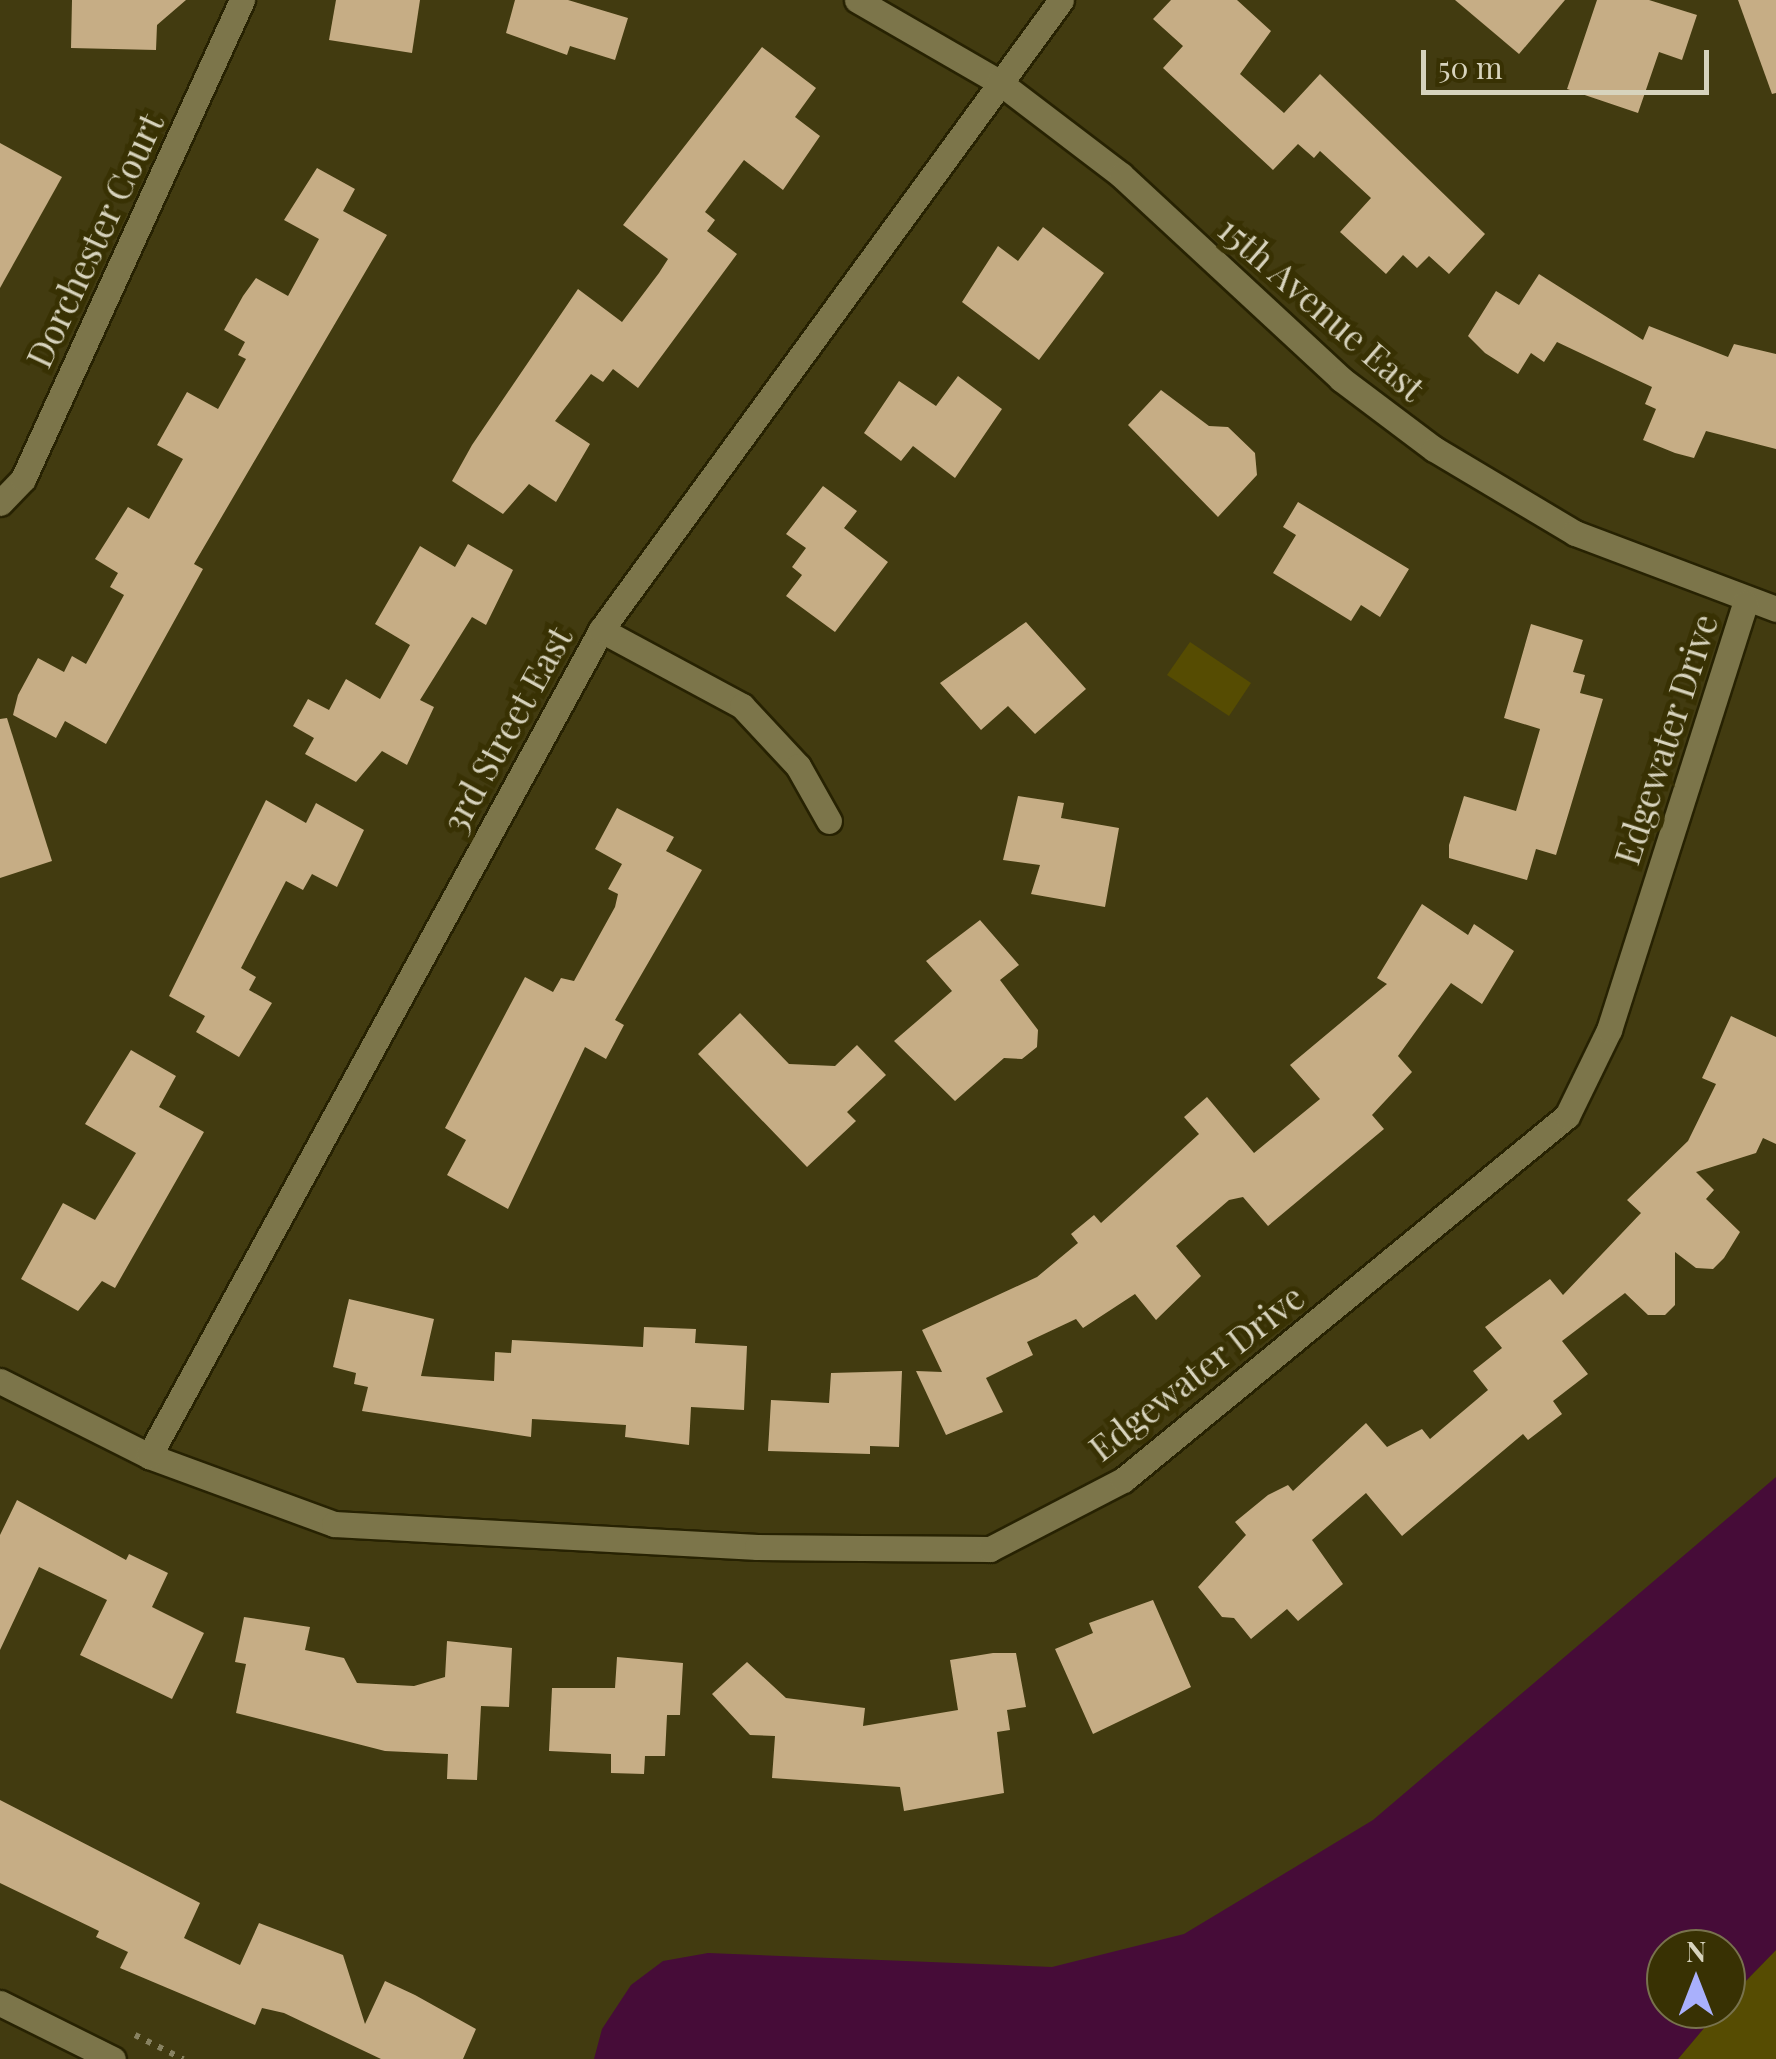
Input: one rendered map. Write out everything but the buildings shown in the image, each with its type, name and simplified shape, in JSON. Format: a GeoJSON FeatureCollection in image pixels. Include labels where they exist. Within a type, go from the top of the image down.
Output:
{"type":"FeatureCollection","features":[{"type":"Feature","properties":{"kind":"street","name":"Dorchester Court"},"geometry":{"type":"LineString","coordinates":[[0,503],[23,478],[242,0]]}},
{"type":"Feature","properties":{"kind":"street","name":"15th Avenue East"},"geometry":{"type":"LineString","coordinates":[[857,0],[999,82],[1121,176],[1342,379],[1434,448],[1575,533],[1745,603],[1776,609]]}},
{"type":"Feature","properties":{"kind":"street","name":"3rd Street East"},"geometry":{"type":"LineString","coordinates":[[149,1456],[601,630],[1061,0]]}},
{"type":"Feature","properties":{"kind":"street","name":"Edgewater Drive"},"geometry":{"type":"LineString","coordinates":[[0,1380],[149,1456],[334,1524],[757,1546],[990,1549],[1123,1480],[1567,1116],[1609,1030],[1745,603]]}},
{"type":"Feature","properties":{"kind":"street"},"geometry":{"type":"LineString","coordinates":[[601,630],[742,706],[798,766],[828,821]]}},
{"type":"Feature","properties":{"kind":"street"},"geometry":{"type":"LineString","coordinates":[[0,2004],[113,2059]]}},
{"type":"Feature","properties":{"kind":"shaded area"},"geometry":{"type":"Polygon","coordinates":[[[1190,642],[1251,683],[1229,716],[1167,675],[1190,642]]]}},
{"type":"Feature","properties":{"kind":"shaded area"},"geometry":{"type":"Polygon","coordinates":[[[1776,1477],[1776,1950],[1746,1981],[1746,1929],[1646,1929],[1646,2029],[1703,2029],[1678,2059],[594,2059],[602,2029],[631,1985],[663,1961],[708,1953],[1052,1967],[1184,1934],[1373,1820],[1776,1477]]]}},
{"type":"Feature","properties":{"kind":"shaded area"},"geometry":{"type":"Polygon","coordinates":[[[1776,1950],[1776,2059],[1678,2059],[1703,2029],[1746,2029],[1746,1981],[1776,1950]]]}}]}
